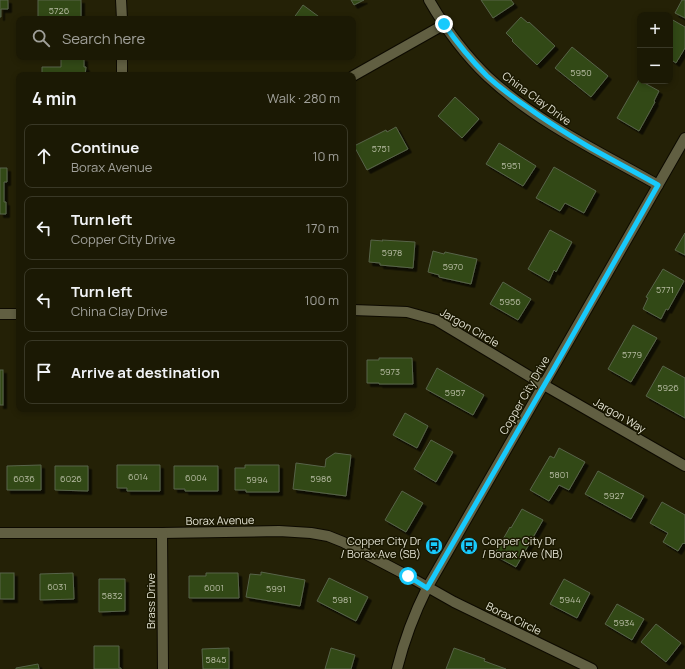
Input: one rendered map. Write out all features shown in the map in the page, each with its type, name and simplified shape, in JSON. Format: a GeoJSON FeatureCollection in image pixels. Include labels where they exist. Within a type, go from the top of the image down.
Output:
{"type":"FeatureCollection","features":[{"type":"Feature","properties":{"kind":"street"},"geometry":{"type":"LineString","coordinates":[[122,0],[122,16]]}},
{"type":"Feature","properties":{"kind":"street","name":"China Clay Drive"},"geometry":{"type":"LineString","coordinates":[[429,0],[459,45],[503,90],[563,132],[658,185]]}},
{"type":"Feature","properties":{"kind":"street"},"geometry":{"type":"LineString","coordinates":[[356,74],[444,24]]}},
{"type":"Feature","properties":{"kind":"street"},"geometry":{"type":"LineString","coordinates":[[122,60],[122,72]]}},
{"type":"Feature","properties":{"kind":"street","name":"Copper City Drive"},"geometry":{"type":"LineString","coordinates":[[397,669],[409,630],[427,588],[685,138]]}},
{"type":"Feature","properties":{"kind":"street","name":"Jargon Circle"},"geometry":{"type":"LineString","coordinates":[[356,310],[407,312],[436,320],[544,385]]}},
{"type":"Feature","properties":{"kind":"street"},"geometry":{"type":"LineString","coordinates":[[0,314],[16,314]]}},
{"type":"Feature","properties":{"kind":"street","name":"Jargon Way"},"geometry":{"type":"LineString","coordinates":[[544,385],[685,466]]}},
{"type":"Feature","properties":{"kind":"street","name":"Borax Avenue"},"geometry":{"type":"LineString","coordinates":[[0,533],[279,531],[311,533],[328,536],[343,542],[408,576],[427,588]]}},
{"type":"Feature","properties":{"kind":"street","name":"Brass Drive"},"geometry":{"type":"LineString","coordinates":[[162,533],[163,669]]}},
{"type":"Feature","properties":{"kind":"street","name":"Borax Circle"},"geometry":{"type":"LineString","coordinates":[[427,588],[592,669]]}},
{"type":"Feature","properties":{"kind":"building"},"geometry":{"type":"Polygon","coordinates":[[[0,0],[8,0],[8,9],[1,9],[1,17],[0,17],[0,0]]]}},
{"type":"Feature","properties":{"kind":"building"},"geometry":{"type":"Polygon","coordinates":[[[38,0],[81,0],[81,16],[38,16],[38,0]]]}},
{"type":"Feature","properties":{"kind":"building"},"geometry":{"type":"Polygon","coordinates":[[[351,0],[364,0],[354,5],[351,0]]]}},
{"type":"Feature","properties":{"kind":"building"},"geometry":{"type":"Polygon","coordinates":[[[481,0],[511,0],[514,4],[493,18],[481,0]]]}},
{"type":"Feature","properties":{"kind":"building"},"geometry":{"type":"Polygon","coordinates":[[[682,0],[685,0],[685,18],[675,13],[682,0]]]}},
{"type":"Feature","properties":{"kind":"building"},"geometry":{"type":"Polygon","coordinates":[[[303,5],[318,16],[295,16],[303,5]]]}},
{"type":"Feature","properties":{"kind":"building"},"geometry":{"type":"Polygon","coordinates":[[[521,17],[528,23],[529,22],[555,46],[537,65],[512,41],[513,40],[506,33],[521,17]]]}},
{"type":"Feature","properties":{"kind":"building"},"geometry":{"type":"Polygon","coordinates":[[[673,20],[685,27],[685,48],[676,63],[673,61],[673,20]]]}},
{"type":"Feature","properties":{"kind":"building"},"geometry":{"type":"Polygon","coordinates":[[[572,47],[608,76],[591,97],[555,68],[572,47]]]}},
{"type":"Feature","properties":{"kind":"building"},"geometry":{"type":"Polygon","coordinates":[[[61,60],[84,60],[84,67],[86,67],[85,72],[42,72],[42,67],[61,67],[61,60]]]}},
{"type":"Feature","properties":{"kind":"building"},"geometry":{"type":"Polygon","coordinates":[[[637,83],[646,84],[659,91],[654,101],[655,102],[639,131],[617,118],[637,83]]]}},
{"type":"Feature","properties":{"kind":"building"},"geometry":{"type":"Polygon","coordinates":[[[455,97],[479,119],[462,138],[438,116],[455,97]]]}},
{"type":"Feature","properties":{"kind":"building"},"geometry":{"type":"Polygon","coordinates":[[[396,127],[408,149],[367,170],[356,150],[356,145],[386,130],[387,132],[396,127]]]}},
{"type":"Feature","properties":{"kind":"building"},"geometry":{"type":"Polygon","coordinates":[[[499,143],[536,166],[523,186],[486,164],[499,143]]]}},
{"type":"Feature","properties":{"kind":"building"},"geometry":{"type":"Polygon","coordinates":[[[554,167],[596,191],[584,213],[565,203],[560,211],[536,198],[554,167]]]}},
{"type":"Feature","properties":{"kind":"building"},"geometry":{"type":"Polygon","coordinates":[[[0,168],[7,168],[7,182],[4,182],[4,202],[6,202],[6,214],[0,214],[0,168]]]}},
{"type":"Feature","properties":{"kind":"building"},"geometry":{"type":"Polygon","coordinates":[[[550,230],[572,242],[556,272],[554,270],[549,281],[528,269],[550,230]]]}},
{"type":"Feature","properties":{"kind":"building"},"geometry":{"type":"Polygon","coordinates":[[[685,233],[685,255],[675,250],[685,233]]]}},
{"type":"Feature","properties":{"kind":"building"},"geometry":{"type":"Polygon","coordinates":[[[371,240],[415,242],[413,268],[380,265],[380,263],[369,262],[371,240]]]}},
{"type":"Feature","properties":{"kind":"building"},"geometry":{"type":"Polygon","coordinates":[[[433,251],[477,259],[471,284],[439,277],[439,275],[428,272],[433,251]]]}},
{"type":"Feature","properties":{"kind":"building"},"geometry":{"type":"Polygon","coordinates":[[[663,269],[684,281],[668,310],[666,309],[661,319],[643,309],[648,298],[646,297],[663,269]]]}},
{"type":"Feature","properties":{"kind":"building"},"geometry":{"type":"Polygon","coordinates":[[[503,282],[531,299],[518,320],[490,304],[503,282]]]}},
{"type":"Feature","properties":{"kind":"building"},"geometry":{"type":"Polygon","coordinates":[[[633,325],[657,338],[631,382],[608,369],[633,325]]]}},
{"type":"Feature","properties":{"kind":"building"},"geometry":{"type":"Polygon","coordinates":[[[379,358],[412,358],[413,384],[367,383],[367,360],[379,360],[379,358]]]}},
{"type":"Feature","properties":{"kind":"building"},"geometry":{"type":"Polygon","coordinates":[[[663,366],[685,378],[685,418],[646,396],[663,366]]]}},
{"type":"Feature","properties":{"kind":"building"},"geometry":{"type":"Polygon","coordinates":[[[437,368],[484,395],[473,415],[426,389],[437,368]]]}},
{"type":"Feature","properties":{"kind":"building"},"geometry":{"type":"Polygon","coordinates":[[[0,370],[3,370],[3,405],[0,405],[0,370]]]}},
{"type":"Feature","properties":{"kind":"building"},"geometry":{"type":"Polygon","coordinates":[[[405,413],[428,426],[417,448],[393,435],[405,413]]]}},
{"type":"Feature","properties":{"kind":"building"},"geometry":{"type":"Polygon","coordinates":[[[431,440],[453,452],[436,482],[414,469],[431,440]]]}},
{"type":"Feature","properties":{"kind":"building"},"geometry":{"type":"Polygon","coordinates":[[[559,448],[585,462],[569,490],[559,485],[549,501],[530,490],[550,456],[554,458],[559,448]]]}},
{"type":"Feature","properties":{"kind":"building"},"geometry":{"type":"Polygon","coordinates":[[[335,453],[351,455],[346,496],[293,489],[296,463],[325,467],[326,459],[335,453]]]}},
{"type":"Feature","properties":{"kind":"building"},"geometry":{"type":"Polygon","coordinates":[[[41,465],[41,490],[7,490],[7,466],[41,465]]]}},
{"type":"Feature","properties":{"kind":"building"},"geometry":{"type":"Polygon","coordinates":[[[117,465],[160,465],[160,491],[127,491],[127,488],[117,488],[117,465]]]}},
{"type":"Feature","properties":{"kind":"building"},"geometry":{"type":"Polygon","coordinates":[[[245,465],[279,465],[279,492],[246,492],[246,490],[235,490],[235,468],[245,468],[245,465]]]}},
{"type":"Feature","properties":{"kind":"building"},"geometry":{"type":"Polygon","coordinates":[[[55,466],[88,466],[88,491],[55,490],[55,466]]]}},
{"type":"Feature","properties":{"kind":"building"},"geometry":{"type":"Polygon","coordinates":[[[174,466],[218,466],[218,491],[185,491],[185,489],[174,489],[174,466]]]}},
{"type":"Feature","properties":{"kind":"building"},"geometry":{"type":"Polygon","coordinates":[[[598,471],[644,496],[631,519],[585,494],[598,471]]]}},
{"type":"Feature","properties":{"kind":"building"},"geometry":{"type":"Polygon","coordinates":[[[402,491],[423,503],[406,532],[385,520],[402,491]]]}},
{"type":"Feature","properties":{"kind":"building"},"geometry":{"type":"Polygon","coordinates":[[[662,502],[685,515],[685,543],[683,543],[678,551],[663,542],[668,533],[650,523],[662,502]]]}},
{"type":"Feature","properties":{"kind":"building"},"geometry":{"type":"Polygon","coordinates":[[[522,509],[543,520],[516,567],[494,555],[522,509]]]}},
{"type":"Feature","properties":{"kind":"building"},"geometry":{"type":"Polygon","coordinates":[[[261,572],[305,580],[300,606],[246,597],[250,574],[261,575],[261,572]]]}},
{"type":"Feature","properties":{"kind":"building"},"geometry":{"type":"Polygon","coordinates":[[[0,573],[14,573],[14,599],[0,599],[0,573]]]}},
{"type":"Feature","properties":{"kind":"building"},"geometry":{"type":"Polygon","coordinates":[[[73,573],[74,599],[40,600],[40,574],[73,573]]]}},
{"type":"Feature","properties":{"kind":"building"},"geometry":{"type":"Polygon","coordinates":[[[206,573],[238,573],[239,598],[189,598],[189,576],[206,576],[206,573]]]}},
{"type":"Feature","properties":{"kind":"building"},"geometry":{"type":"Polygon","coordinates":[[[329,578],[368,597],[356,621],[317,601],[329,578]]]}},
{"type":"Feature","properties":{"kind":"building"},"geometry":{"type":"Polygon","coordinates":[[[99,579],[125,579],[125,611],[99,612],[99,579]]]}},
{"type":"Feature","properties":{"kind":"building"},"geometry":{"type":"Polygon","coordinates":[[[564,579],[590,593],[577,618],[550,604],[564,579]]]}},
{"type":"Feature","properties":{"kind":"building"},"geometry":{"type":"Polygon","coordinates":[[[617,604],[644,619],[632,640],[605,624],[617,604]]]}},
{"type":"Feature","properties":{"kind":"building"},"geometry":{"type":"Polygon","coordinates":[[[656,624],[681,643],[666,662],[641,642],[656,624]]]}},
{"type":"Feature","properties":{"kind":"building"},"geometry":{"type":"Polygon","coordinates":[[[94,646],[119,646],[119,668],[121,669],[94,669],[94,646]]]}},
{"type":"Feature","properties":{"kind":"building"},"geometry":{"type":"Polygon","coordinates":[[[229,648],[229,669],[203,669],[202,649],[229,648]]]}},
{"type":"Feature","properties":{"kind":"building"},"geometry":{"type":"Polygon","coordinates":[[[331,648],[355,655],[351,669],[325,669],[331,648]]]}},
{"type":"Feature","properties":{"kind":"building"},"geometry":{"type":"Polygon","coordinates":[[[454,648],[485,659],[484,661],[506,669],[446,669],[454,648]]]}},
{"type":"Feature","properties":{"kind":"building"},"geometry":{"type":"Polygon","coordinates":[[[38,664],[39,669],[16,669],[16,668],[38,664]]]}},
{"type":"Feature","properties":{"kind":"place","name":"Copper City Dr / Borax Ave (SB)"},"geometry":{"type":"Point","coordinates":[434,546]}},
{"type":"Feature","properties":{"kind":"place","name":"Copper City Dr / Borax Ave (NB)"},"geometry":{"type":"Point","coordinates":[469,546]}},
{"type":"Feature","properties":{"kind":"route"},"geometry":{"type":"LineString","coordinates":[[408,576],[427,588],[658,185],[563,132],[503,90],[474,62],[459,45],[444,24]]}}]}
